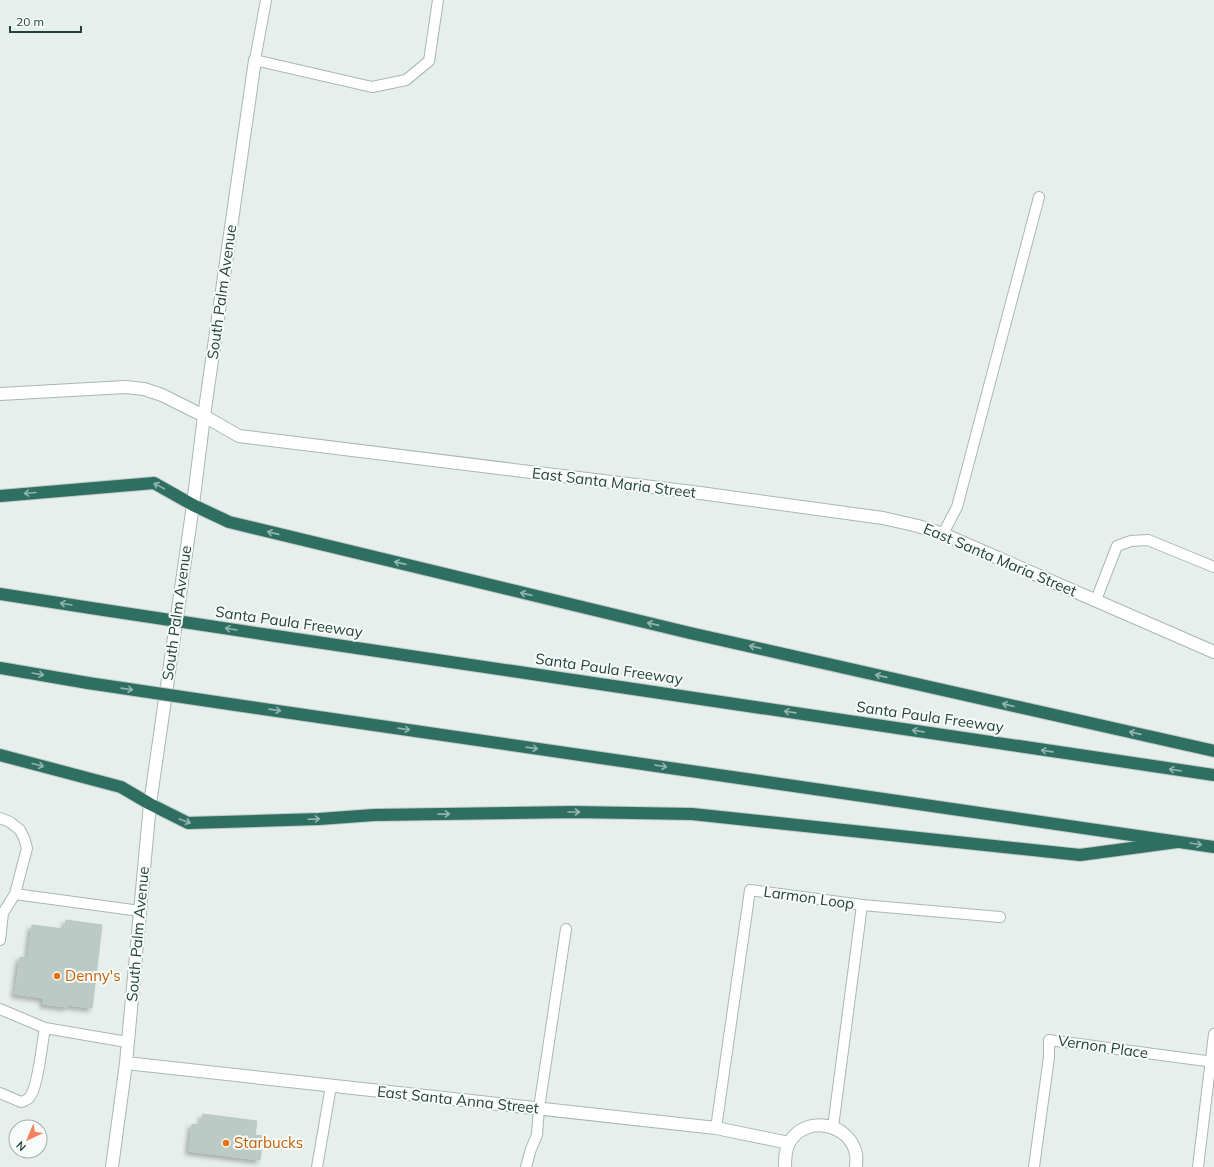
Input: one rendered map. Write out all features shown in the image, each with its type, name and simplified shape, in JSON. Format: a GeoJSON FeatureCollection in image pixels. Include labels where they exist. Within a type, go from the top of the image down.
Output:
{"type":"FeatureCollection","features":[{"type":"Feature","properties":{"kind":"highway"},"geometry":{"type":"LineString","coordinates":[[0,496],[154,483],[193,506],[229,522],[698,635],[1214,751]]}},
{"type":"Feature","properties":{"kind":"highway","name":"Santa Paula Freeway"},"geometry":{"type":"LineString","coordinates":[[0,594],[1214,775]]}},
{"type":"Feature","properties":{"kind":"highway"},"geometry":{"type":"LineString","coordinates":[[0,668],[236,705],[1214,847]]}},
{"type":"Feature","properties":{"kind":"highway"},"geometry":{"type":"LineString","coordinates":[[0,755],[121,787],[150,804],[188,823],[320,819],[374,815],[574,812],[692,814],[1080,855],[1177,842]]}},
{"type":"Feature","properties":{"kind":"street","name":"South Palm Avenue"},"geometry":{"type":"LineString","coordinates":[[113,1167],[126,1063],[150,804],[255,60]]}},
{"type":"Feature","properties":{"kind":"street","name":"East Santa Maria Street"},"geometry":{"type":"LineString","coordinates":[[0,394],[125,387],[144,389],[162,395],[204,416],[239,436],[685,491],[883,518],[918,526],[943,534],[1214,652]]}},
{"type":"Feature","properties":{"kind":"street","name":"East Santa Anna Street"},"geometry":{"type":"LineString","coordinates":[[126,1063],[716,1128],[789,1143]]}},
{"type":"Feature","properties":{"kind":"street"},"geometry":{"type":"LineString","coordinates":[[785,1167],[785,1155],[789,1143],[795,1135],[803,1129],[813,1125],[823,1124],[844,1133],[852,1143],[856,1154],[856,1167]]}},
{"type":"Feature","properties":{"kind":"lane"},"geometry":{"type":"LineString","coordinates":[[266,0],[255,60],[372,87],[406,80],[429,61],[438,0]]}},
{"type":"Feature","properties":{"kind":"lane"},"geometry":{"type":"LineString","coordinates":[[943,534],[957,507],[1039,197]]}},
{"type":"Feature","properties":{"kind":"lane"},"geometry":{"type":"LineString","coordinates":[[1096,600],[1116,546],[1131,540],[1148,540],[1214,567]]}},
{"type":"Feature","properties":{"kind":"lane"},"geometry":{"type":"LineString","coordinates":[[0,818],[10,822],[20,830],[27,848],[15,894],[3,913],[0,940]]}},
{"type":"Feature","properties":{"kind":"lane","name":"Larmon Loop"},"geometry":{"type":"LineString","coordinates":[[716,1128],[750,890],[862,905],[833,1127]]}},
{"type":"Feature","properties":{"kind":"lane"},"geometry":{"type":"LineString","coordinates":[[15,894],[140,911]]}},
{"type":"Feature","properties":{"kind":"lane"},"geometry":{"type":"LineString","coordinates":[[862,905],[1000,917]]}},
{"type":"Feature","properties":{"kind":"lane"},"geometry":{"type":"LineString","coordinates":[[526,1167],[537,1135],[539,1108],[566,929]]}},
{"type":"Feature","properties":{"kind":"lane"},"geometry":{"type":"LineString","coordinates":[[0,1009],[45,1028],[128,1042]]}},
{"type":"Feature","properties":{"kind":"lane"},"geometry":{"type":"LineString","coordinates":[[0,1093],[21,1102],[28,1099],[32,1094],[45,1028]]}},
{"type":"Feature","properties":{"kind":"lane"},"geometry":{"type":"LineString","coordinates":[[1198,1167],[1213,1062],[1214,1034]]}},
{"type":"Feature","properties":{"kind":"lane","name":"Vernon Place"},"geometry":{"type":"LineString","coordinates":[[1034,1167],[1049,1040],[1213,1062]]}},
{"type":"Feature","properties":{"kind":"lane"},"geometry":{"type":"LineString","coordinates":[[317,1167],[331,1086]]}},
{"type":"Feature","properties":{"kind":"building","name":"Denny's"},"geometry":{"type":"Polygon","coordinates":[[[66,920],[102,925],[92,1008],[43,1004],[44,998],[15,994],[20,957],[28,958],[32,925],[65,929],[66,920]]]}},
{"type":"Feature","properties":{"kind":"building","name":"Starbucks"},"geometry":{"type":"Polygon","coordinates":[[[203,1114],[257,1121],[255,1135],[263,1136],[260,1160],[189,1151],[192,1124],[201,1125],[203,1114]]]}},
{"type":"Feature","properties":{"kind":"place","name":"Denny's"},"geometry":{"type":"Point","coordinates":[57,976]}},
{"type":"Feature","properties":{"kind":"place","name":"Starbucks"},"geometry":{"type":"Point","coordinates":[226,1143]}}]}
